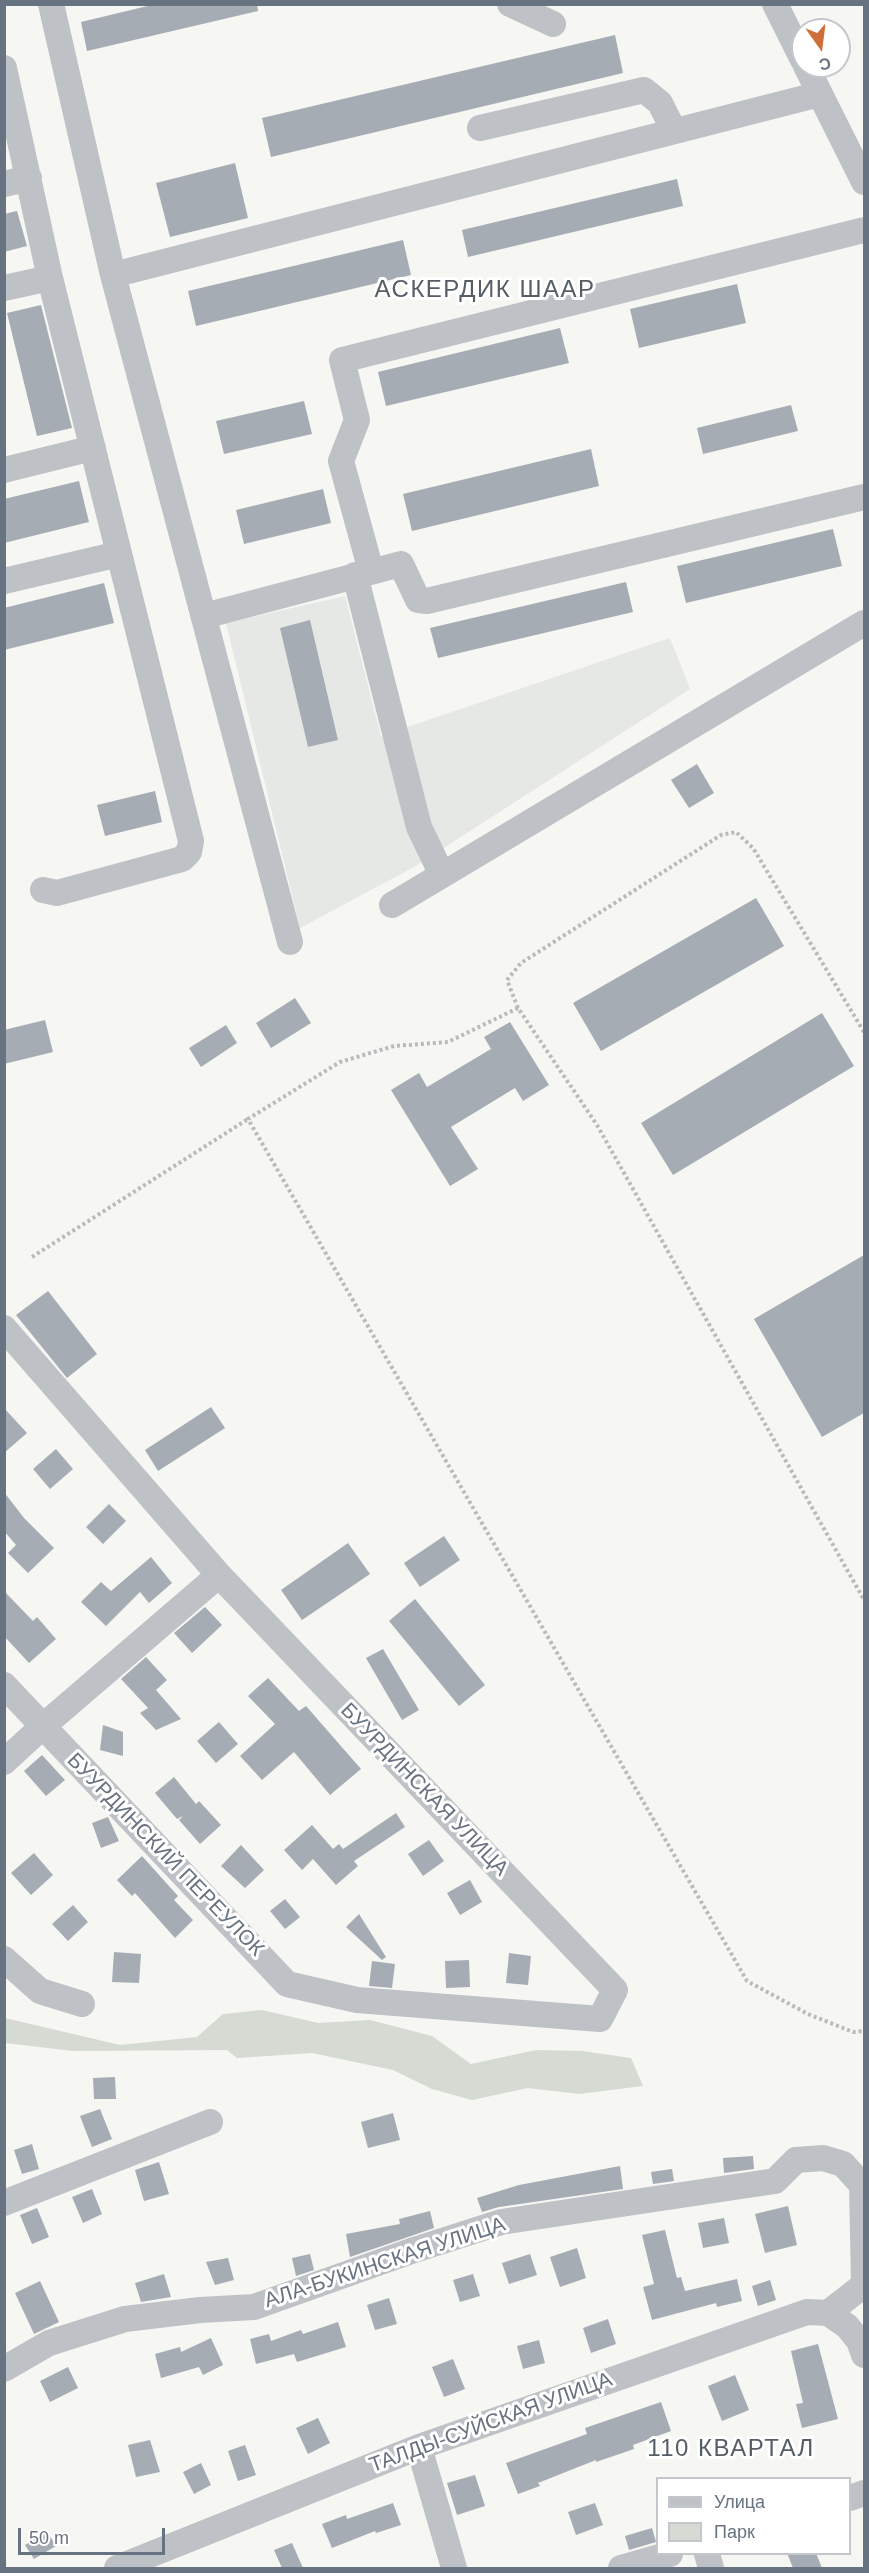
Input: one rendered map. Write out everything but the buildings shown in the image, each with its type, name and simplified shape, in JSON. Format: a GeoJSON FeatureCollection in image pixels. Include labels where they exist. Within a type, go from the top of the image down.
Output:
{"type":"FeatureCollection","features":[{"type":"Feature","properties":{"kind":"street"},"geometry":{"type":"LineString","coordinates":[[51,4],[114,275],[290,942]]}},
{"type":"Feature","properties":{"kind":"street"},"geometry":{"type":"LineString","coordinates":[[510,4],[553,24]]}},
{"type":"Feature","properties":{"kind":"street"},"geometry":{"type":"LineString","coordinates":[[786,8],[791,23]]}},
{"type":"Feature","properties":{"kind":"street"},"geometry":{"type":"LineString","coordinates":[[4,68],[17,181],[50,278],[191,841],[189,852],[182,859],[57,893],[43,890]]}},
{"type":"Feature","properties":{"kind":"street"},"geometry":{"type":"LineString","coordinates":[[812,78],[864,182]]}},
{"type":"Feature","properties":{"kind":"street"},"geometry":{"type":"LineString","coordinates":[[480,128],[644,90],[660,103],[674,131]]}},
{"type":"Feature","properties":{"kind":"street"},"geometry":{"type":"LineString","coordinates":[[114,275],[820,94]]}},
{"type":"Feature","properties":{"kind":"street"},"geometry":{"type":"LineString","coordinates":[[442,875],[419,827],[363,573],[341,460],[357,420],[342,360],[864,230]]}},
{"type":"Feature","properties":{"kind":"street"},"geometry":{"type":"LineString","coordinates":[[4,288],[50,278]]}},
{"type":"Feature","properties":{"kind":"street"},"geometry":{"type":"LineString","coordinates":[[4,470],[93,448]]}},
{"type":"Feature","properties":{"kind":"street"},"geometry":{"type":"LineString","coordinates":[[204,616],[401,564],[418,600],[427,601],[864,497]]}},
{"type":"Feature","properties":{"kind":"street"},"geometry":{"type":"LineString","coordinates":[[4,581],[119,554]]}},
{"type":"Feature","properties":{"kind":"street"},"geometry":{"type":"LineString","coordinates":[[392,905],[864,623]]}},
{"type":"Feature","properties":{"kind":"street","name":"БУУРДИНСКАЯ УЛИЦА"},"geometry":{"type":"LineString","coordinates":[[4,1328],[219,1575],[615,1990],[600,2019],[357,2000],[287,1984]]}},
{"type":"Feature","properties":{"kind":"street"},"geometry":{"type":"LineString","coordinates":[[4,1762],[219,1575]]}},
{"type":"Feature","properties":{"kind":"street","name":"БУУРДИНСКИЙ ПЕРЕУЛОК"},"geometry":{"type":"LineString","coordinates":[[4,1685],[287,1984]]}},
{"type":"Feature","properties":{"kind":"street"},"geometry":{"type":"LineString","coordinates":[[4,1959],[40,1991],[82,2004]]}},
{"type":"Feature","properties":{"kind":"street"},"geometry":{"type":"LineString","coordinates":[[4,2203],[210,2122]]}},
{"type":"Feature","properties":{"kind":"street","name":"АЛА-БУКИНСКАЯ УЛИЦА"},"geometry":{"type":"LineString","coordinates":[[4,2369],[49,2343],[124,2319],[200,2310],[254,2307],[414,2250],[501,2222],[776,2181],[796,2160],[823,2158],[843,2164],[862,2185],[864,2285]]}},
{"type":"Feature","properties":{"kind":"street"},"geometry":{"type":"LineString","coordinates":[[864,2285],[828,2313],[847,2326],[860,2341],[864,2355]]}},
{"type":"Feature","properties":{"kind":"street","name":"ТАЛДЫ-СУЙСКАЯ УЛИЦА"},"geometry":{"type":"LineString","coordinates":[[117,2568],[418,2447],[807,2312],[828,2313]]}},
{"type":"Feature","properties":{"kind":"street"},"geometry":{"type":"LineString","coordinates":[[418,2447],[454,2568]]}},
{"type":"Feature","properties":{"kind":"street"},"geometry":{"type":"LineString","coordinates":[[621,2568],[663,2555]]}},
{"type":"Feature","properties":{"kind":"path"},"geometry":{"type":"LineString","coordinates":[[864,1032],[753,848],[736,832],[721,835],[521,963],[507,980],[518,1008],[597,1125],[864,1600]]}},
{"type":"Feature","properties":{"kind":"path"},"geometry":{"type":"LineString","coordinates":[[32,1257],[340,1062],[394,1046],[448,1042],[518,1008]]}},
{"type":"Feature","properties":{"kind":"path"},"geometry":{"type":"LineString","coordinates":[[248,1119],[747,1981],[808,2013],[853,2032],[864,2031]]}},
{"type":"Feature","properties":{"kind":"shaded area"},"geometry":{"type":"Polygon","coordinates":[[[345,596],[381,736],[670,638],[690,689],[416,866],[300,928],[226,623],[345,596]]]}},
{"type":"Feature","properties":{"kind":"green space"},"geometry":{"type":"Polygon","coordinates":[[[262,2010],[318,2023],[370,2020],[432,2036],[471,2064],[536,2050],[582,2051],[631,2058],[643,2086],[579,2094],[528,2088],[472,2100],[432,2089],[393,2070],[312,2053],[237,2058],[227,2050],[73,2051],[5,2043],[5,2018],[120,2045],[197,2037],[223,2014],[262,2010]]]}},
{"type":"Feature","properties":{"kind":"district","name":"АСКЕРДИК ШААР"},"geometry":{"type":"Point","coordinates":[485,290]}},
{"type":"Feature","properties":{"kind":"district","name":"110 КВАРТАЛ"},"geometry":{"type":"Point","coordinates":[731,2449]}}]}
